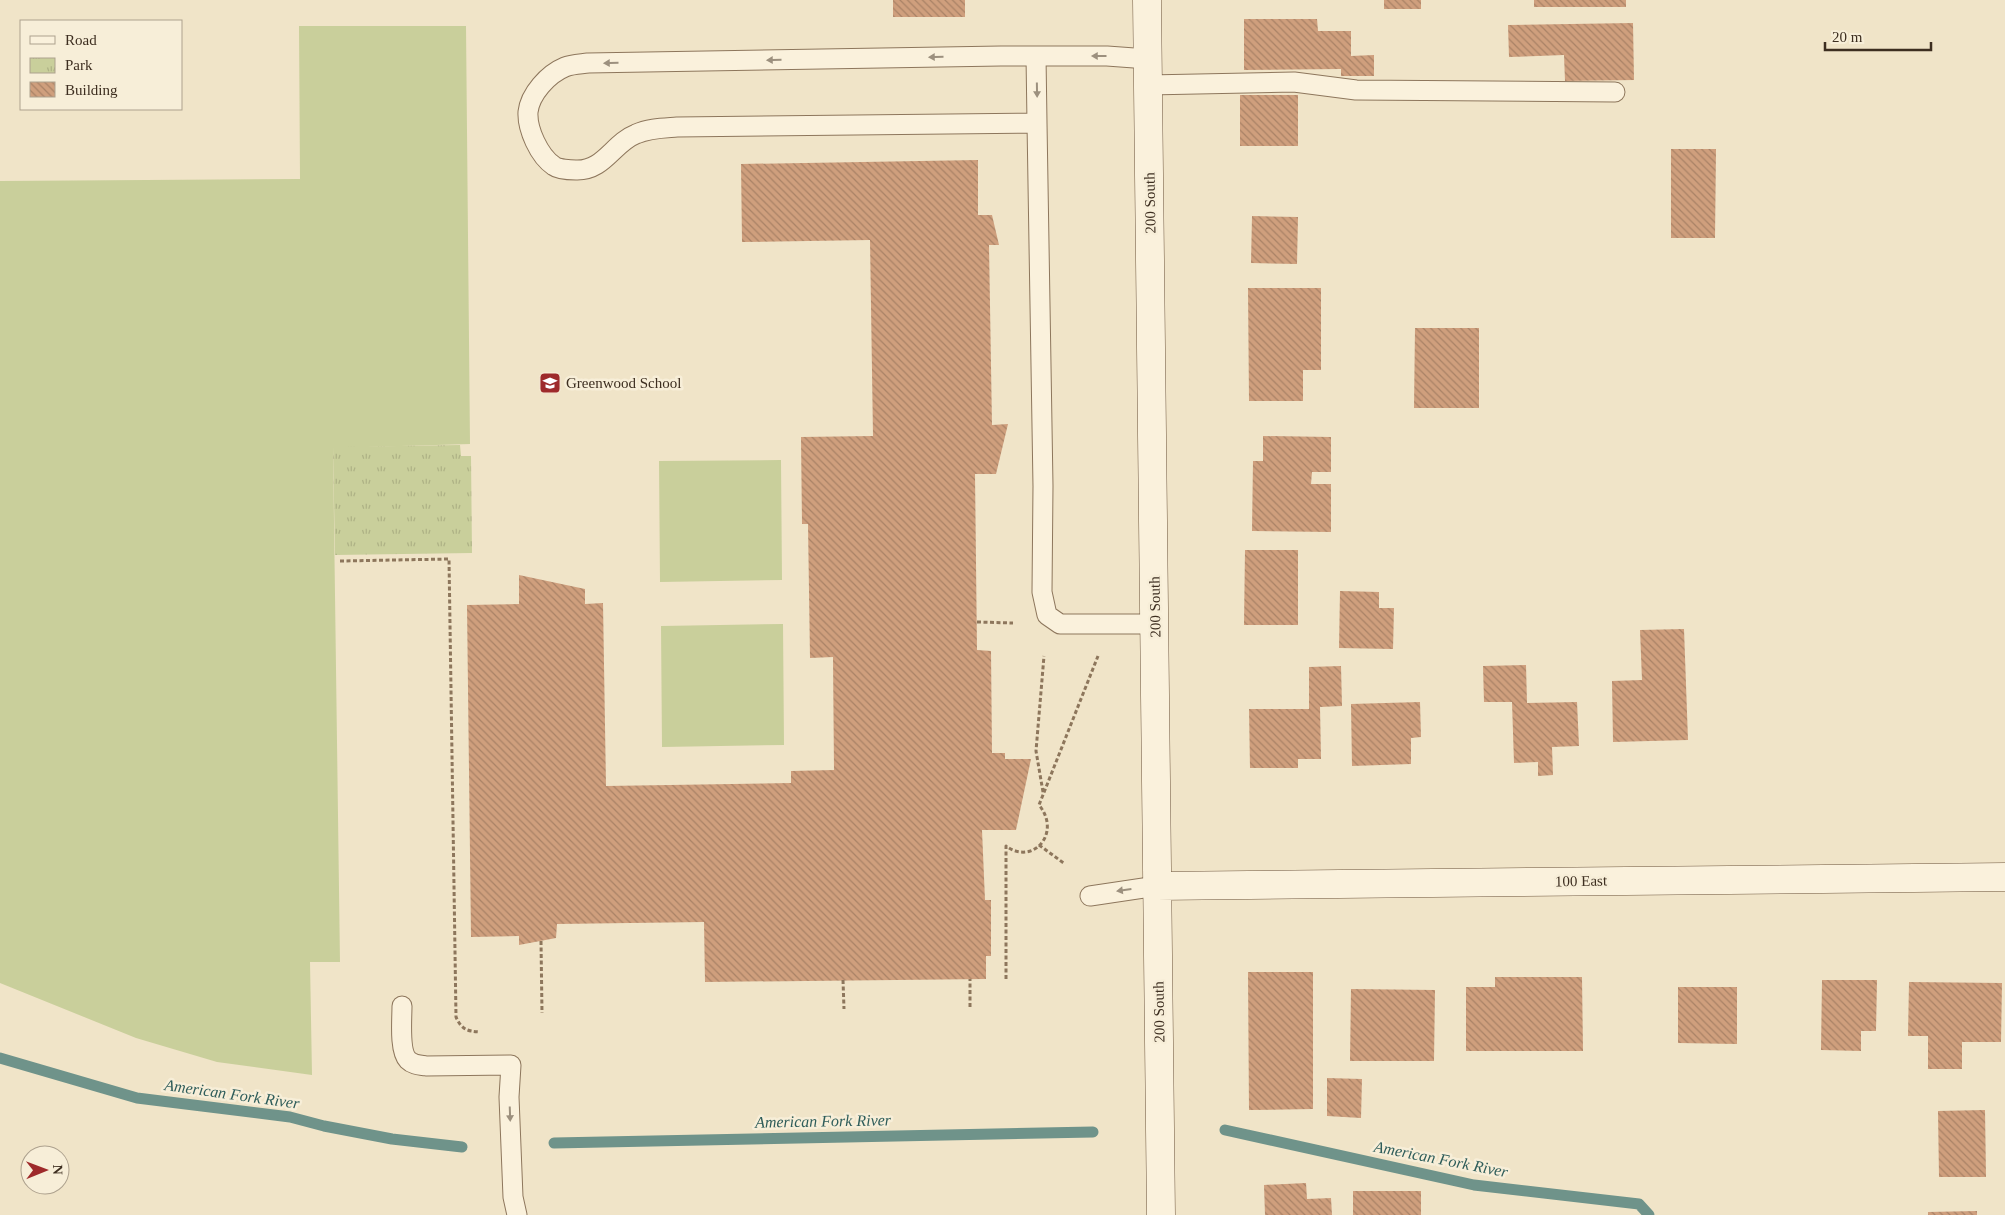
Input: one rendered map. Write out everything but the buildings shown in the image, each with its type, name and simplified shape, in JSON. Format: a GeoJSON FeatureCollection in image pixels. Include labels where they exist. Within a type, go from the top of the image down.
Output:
{"type":"FeatureCollection","features":[{"type":"Feature","properties":{"kind":"street","name":"200 South"},"geometry":{"type":"LineString","coordinates":[[1147,0],[1161,1215]]}},
{"type":"Feature","properties":{"kind":"street","name":"100 East"},"geometry":{"type":"LineString","coordinates":[[1157,886],[2005,877]]}},
{"type":"Feature","properties":{"kind":"lane"},"geometry":{"type":"LineString","coordinates":[[1036,56],[1043,486],[1042,592],[1047,615],[1060,624],[1155,624]]}},
{"type":"Feature","properties":{"kind":"lane"},"geometry":{"type":"LineString","coordinates":[[1037,123],[677,127],[652,129],[635,134],[618,146],[605,160],[591,168],[576,170],[554,166],[541,152],[531,136],[528,113],[535,94],[547,79],[565,66],[588,63],[1107,56],[1148,72],[1294,82],[1356,90],[1616,92]]}},
{"type":"Feature","properties":{"kind":"lane"},"geometry":{"type":"LineString","coordinates":[[1090,896],[1157,886]]}},
{"type":"Feature","properties":{"kind":"lane"},"geometry":{"type":"LineString","coordinates":[[402,1006],[403,1051],[407,1059],[413,1064],[426,1066],[511,1065],[509,1097],[512,1197],[518,1215]]}},
{"type":"Feature","properties":{"kind":"path"},"geometry":{"type":"LineString","coordinates":[[340,561],[450,560],[456,1017],[461,1027],[467,1031],[480,1032]]}},
{"type":"Feature","properties":{"kind":"path"},"geometry":{"type":"LineString","coordinates":[[977,622],[1013,623]]}},
{"type":"Feature","properties":{"kind":"path"},"geometry":{"type":"LineString","coordinates":[[1044,656],[1036,751],[1044,793]]}},
{"type":"Feature","properties":{"kind":"path"},"geometry":{"type":"LineString","coordinates":[[1006,979],[1006,846],[1019,852],[1028,851],[1039,845],[1048,832],[1048,822],[1045,813],[1039,805],[1098,656]]}},
{"type":"Feature","properties":{"kind":"path"},"geometry":{"type":"LineString","coordinates":[[1039,845],[1066,864]]}},
{"type":"Feature","properties":{"kind":"path"},"geometry":{"type":"LineString","coordinates":[[540,941],[542,1013]]}},
{"type":"Feature","properties":{"kind":"path"},"geometry":{"type":"LineString","coordinates":[[970,979],[970,1007]]}},
{"type":"Feature","properties":{"kind":"path"},"geometry":{"type":"LineString","coordinates":[[843,980],[844,1009]]}},
{"type":"Feature","properties":{"kind":"green space"},"geometry":{"type":"Polygon","coordinates":[[[299,26],[466,26],[470,444],[333,448],[340,962],[310,962],[312,1075],[217,1062],[136,1038],[0,983],[0,181],[300,179],[299,26]]]}},
{"type":"Feature","properties":{"kind":"green space"},"geometry":{"type":"Polygon","coordinates":[[[460,445],[461,456],[471,456],[472,553],[335,555],[333,447],[460,445]]]}},
{"type":"Feature","properties":{"kind":"green space"},"geometry":{"type":"Polygon","coordinates":[[[781,460],[782,580],[660,582],[659,461],[781,460]]]}},
{"type":"Feature","properties":{"kind":"green space"},"geometry":{"type":"Polygon","coordinates":[[[783,624],[784,745],[662,747],[661,626],[783,624]]]}},
{"type":"Feature","properties":{"kind":"waterway","name":"American Fork River"},"geometry":{"type":"LineString","coordinates":[[0,1058],[137,1098],[290,1117],[324,1126],[392,1139],[462,1147]]}},
{"type":"Feature","properties":{"kind":"waterway","name":"American Fork River"},"geometry":{"type":"LineString","coordinates":[[1225,1130],[1474,1185],[1639,1204],[1649,1215]]}},
{"type":"Feature","properties":{"kind":"waterway","name":"American Fork River"},"geometry":{"type":"LineString","coordinates":[[554,1143],[1093,1132]]}},
{"type":"Feature","properties":{"kind":"place","name":"Greenwood School"},"geometry":{"type":"Point","coordinates":[550,383]}}]}
